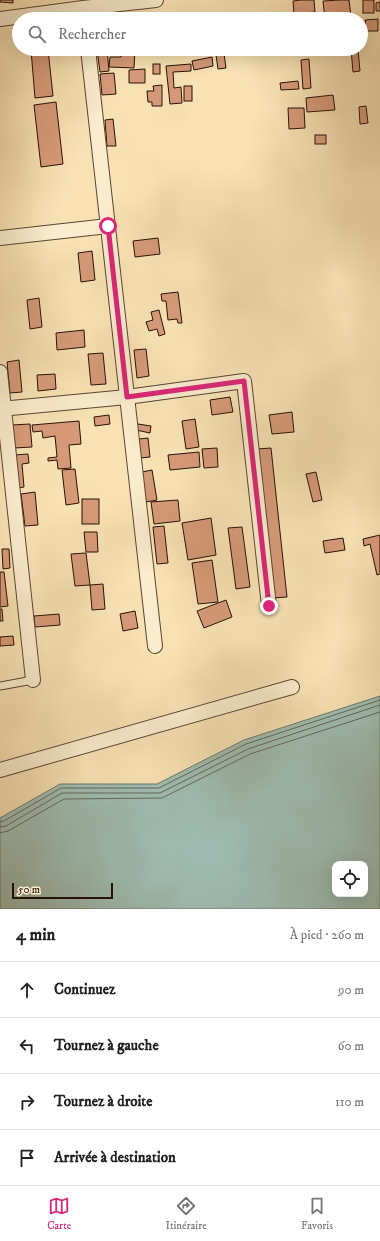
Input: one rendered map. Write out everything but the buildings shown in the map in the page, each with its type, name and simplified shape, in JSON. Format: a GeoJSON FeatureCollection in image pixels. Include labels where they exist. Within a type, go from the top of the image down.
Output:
{"type":"FeatureCollection","features":[{"type":"Feature","properties":{"kind":"street"},"geometry":{"type":"LineString","coordinates":[[58,12],[156,0]]}},
{"type":"Feature","properties":{"kind":"street"},"geometry":{"type":"LineString","coordinates":[[0,19],[12,18]]}},
{"type":"Feature","properties":{"kind":"street"},"geometry":{"type":"LineString","coordinates":[[89,56],[155,646]]}},
{"type":"Feature","properties":{"kind":"street"},"geometry":{"type":"LineString","coordinates":[[0,238],[108,226]]}},
{"type":"Feature","properties":{"kind":"street"},"geometry":{"type":"LineString","coordinates":[[0,372],[2,408],[33,680]]}},
{"type":"Feature","properties":{"kind":"street"},"geometry":{"type":"LineString","coordinates":[[2,408],[127,397],[244,381],[269,606]]}},
{"type":"Feature","properties":{"kind":"street"},"geometry":{"type":"LineString","coordinates":[[0,770],[292,687]]}},
{"type":"Feature","properties":{"kind":"lane"},"geometry":{"type":"LineString","coordinates":[[0,686],[33,680]]}},
{"type":"Feature","properties":{"kind":"water"},"geometry":{"type":"Polygon","coordinates":[[[380,696],[380,909],[0,909],[0,818],[60,784],[157,784],[244,740],[380,696]]]}},
{"type":"Feature","properties":{"kind":"route"},"geometry":{"type":"LineString","coordinates":[[108,226],[127,397],[244,381],[269,606]]}}]}
